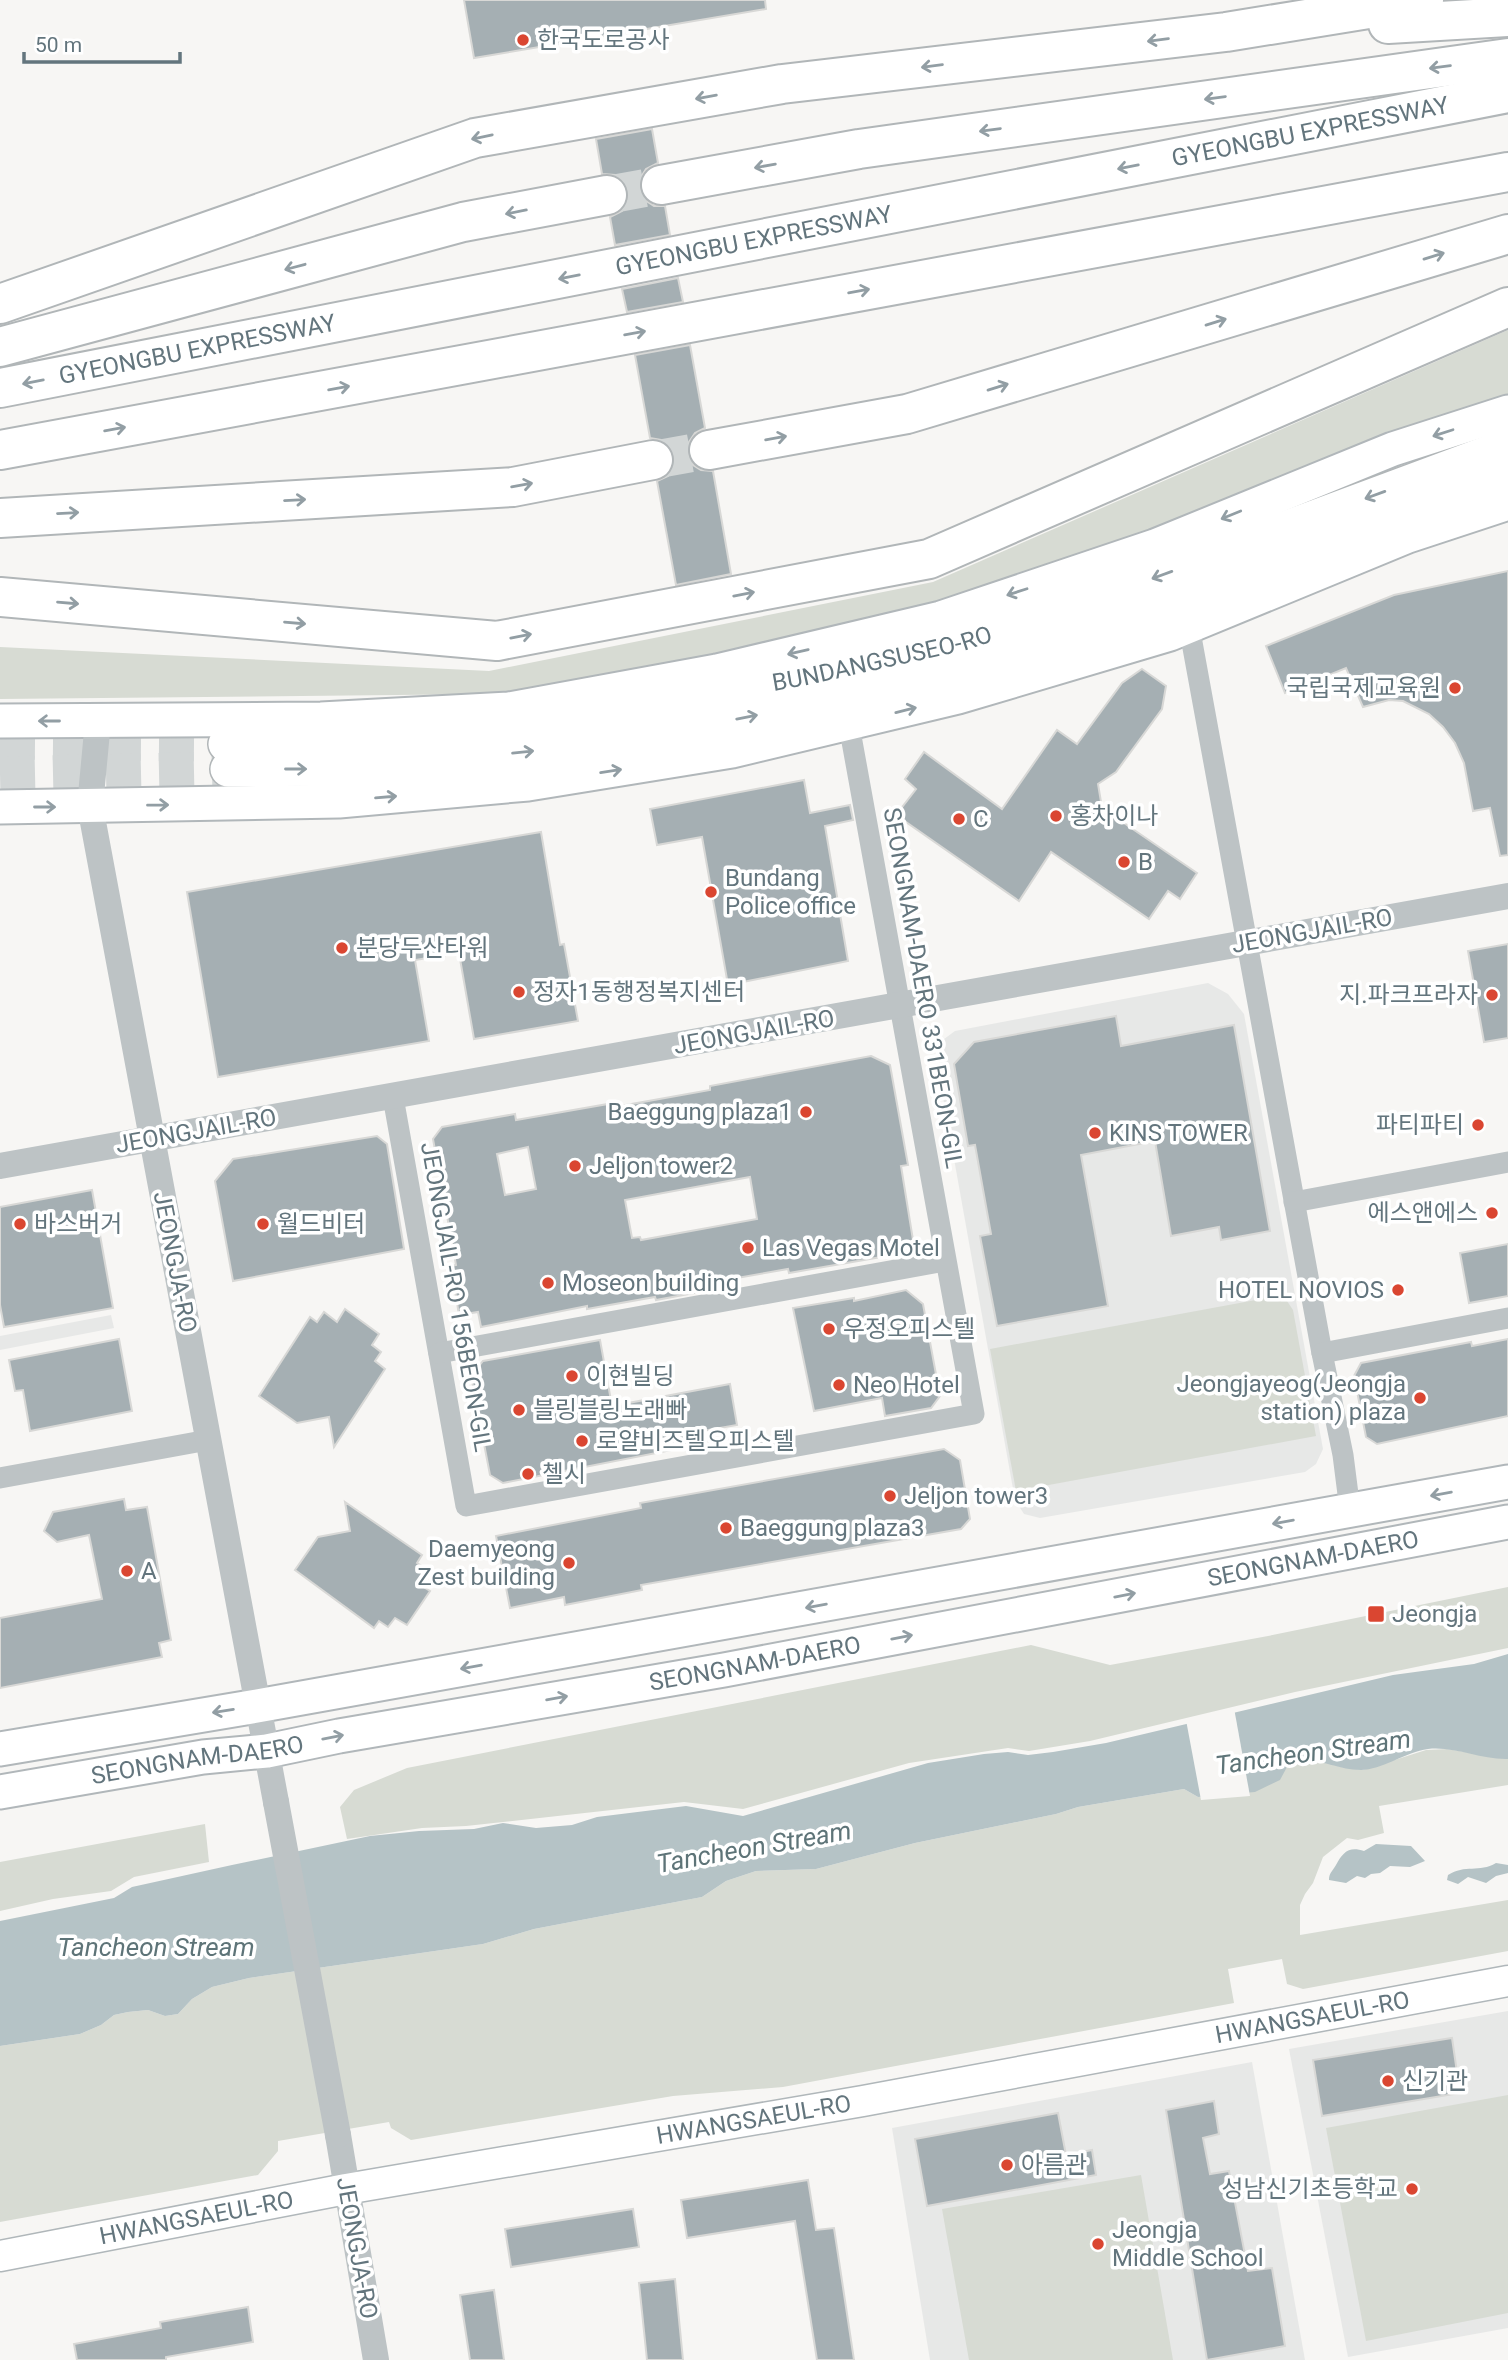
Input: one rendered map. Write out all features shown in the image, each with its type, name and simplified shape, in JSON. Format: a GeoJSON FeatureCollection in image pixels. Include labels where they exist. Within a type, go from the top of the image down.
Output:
{"type":"FeatureCollection","features":[{"type":"Feature","properties":{"kind":"highway"},"geometry":{"type":"LineString","coordinates":[[0,304],[475,138],[782,83],[1226,33],[1424,0]]}},
{"type":"Feature","properties":{"kind":"highway"},"geometry":{"type":"LineString","coordinates":[[1226,33],[1508,17]]}},
{"type":"Feature","properties":{"kind":"highway"},"geometry":{"type":"LineString","coordinates":[[662,185],[859,149],[1508,58]]}},
{"type":"Feature","properties":{"kind":"highway","name":"GYEONGBU EXPRESSWAY"},"geometry":{"type":"LineString","coordinates":[[0,388],[1508,93]]}},
{"type":"Feature","properties":{"kind":"highway"},"geometry":{"type":"LineString","coordinates":[[0,450],[1508,172]]}},
{"type":"Feature","properties":{"kind":"highway"},"geometry":{"type":"LineString","coordinates":[[0,347],[463,222],[607,195]]}},
{"type":"Feature","properties":{"kind":"highway"},"geometry":{"type":"LineString","coordinates":[[709,450],[907,414],[1508,234]]}},
{"type":"Feature","properties":{"kind":"highway"},"geometry":{"type":"LineString","coordinates":[[0,597],[497,641],[929,559],[1508,307]]}},
{"type":"Feature","properties":{"kind":"highway","name":"BUNDANGSUSEO-RO"},"geometry":{"type":"LineString","coordinates":[[1508,446],[1107,595],[965,642],[807,677],[518,728],[227,757],[342,768],[525,752],[662,734],[827,700],[971,666],[1117,619],[1418,505],[1508,475]]}},
{"type":"Feature","properties":{"kind":"highway"},"geometry":{"type":"LineString","coordinates":[[0,518],[513,487],[653,460]]}},
{"type":"Feature","properties":{"kind":"main road"},"geometry":{"type":"LineString","coordinates":[[0,721],[321,719],[509,709],[717,671],[941,618],[1155,546],[1393,449],[1508,412]]}},
{"type":"Feature","properties":{"kind":"main road"},"geometry":{"type":"LineString","coordinates":[[0,807],[339,801],[527,784],[732,751],[958,697],[1189,626],[1408,536],[1508,503]]}},
{"type":"Feature","properties":{"kind":"main road","name":"SEONGNAM-DAERO"},"geometry":{"type":"LineString","coordinates":[[0,1749],[257,1706],[1508,1482]]}},
{"type":"Feature","properties":{"kind":"main road","name":"SEONGNAM-DAERO"},"geometry":{"type":"LineString","coordinates":[[0,1792],[203,1757],[267,1751],[339,1736],[724,1670],[1508,1522]]}},
{"type":"Feature","properties":{"kind":"main road","name":"HWANGSAEUL-RO"},"geometry":{"type":"LineString","coordinates":[[0,2256],[346,2189],[863,2101],[1508,1982]]}},
{"type":"Feature","properties":{"kind":"street"},"geometry":{"type":"LineString","coordinates":[[1189,626],[1343,1455],[1350,1510]]}},
{"type":"Feature","properties":{"kind":"street","name":"JEONGJA-RO"},"geometry":{"type":"LineString","coordinates":[[98,722],[90,806],[338,2135],[376,2360]]}},
{"type":"Feature","properties":{"kind":"street","name":"SEONGNAM-DAERO 331BEON-GIL"},"geometry":{"type":"LineString","coordinates":[[466,1506],[974,1414],[849,725]]}},
{"type":"Feature","properties":{"kind":"street","name":"JEONGJAIL-RO"},"geometry":{"type":"LineString","coordinates":[[0,1166],[1508,896]]}},
{"type":"Feature","properties":{"kind":"street","name":"JEONGJAIL-RO 156BEON-GIL"},"geometry":{"type":"LineString","coordinates":[[393,1097],[466,1506]]}},
{"type":"Feature","properties":{"kind":"street"},"geometry":{"type":"LineString","coordinates":[[1294,1202],[1508,1162]]}},
{"type":"Feature","properties":{"kind":"street"},"geometry":{"type":"LineString","coordinates":[[439,1353],[945,1261]]}},
{"type":"Feature","properties":{"kind":"street"},"geometry":{"type":"LineString","coordinates":[[1322,1353],[1508,1318]]}},
{"type":"Feature","properties":{"kind":"street"},"geometry":{"type":"LineString","coordinates":[[0,1478],[208,1440]]}},
{"type":"Feature","properties":{"kind":"shaded area"},"geometry":{"type":"Polygon","coordinates":[[[1508,330],[1508,394],[1418,423],[1157,531],[939,609],[705,660],[491,694],[0,699],[0,647],[489,671],[933,582],[1508,330]]]}},
{"type":"Feature","properties":{"kind":"shaded area"},"geometry":{"type":"Polygon","coordinates":[[[1208,983],[1228,994],[1244,1014],[1323,1449],[1316,1464],[1305,1472],[1040,1518],[1024,1514],[1015,1500],[936,1058],[940,1042],[955,1031],[1208,983]]]}},
{"type":"Feature","properties":{"kind":"shaded area"},"geometry":{"type":"Polygon","coordinates":[[[1283,1295],[1293,1310],[1316,1436],[1016,1491],[990,1349],[1283,1295]]]}},
{"type":"Feature","properties":{"kind":"shaded area"},"geometry":{"type":"Polygon","coordinates":[[[111,1315],[114,1328],[0,1350],[0,1336],[111,1315]]]}},
{"type":"Feature","properties":{"kind":"shaded area"},"geometry":{"type":"Polygon","coordinates":[[[1508,1587],[1508,1648],[1295,1692],[1090,1741],[1029,1751],[1008,1748],[909,1763],[743,1809],[684,1802],[466,1826],[422,1828],[347,1839],[340,1807],[354,1790],[407,1768],[1031,1645],[1110,1665],[1508,1587]]]}},
{"type":"Feature","properties":{"kind":"shaded area"},"geometry":{"type":"Polygon","coordinates":[[[1447,1749],[1508,1759],[1508,1785],[1379,1806],[1384,1833],[1358,1840],[1347,1838],[1323,1857],[1313,1883],[1300,1905],[1300,1935],[1508,1900],[1508,1951],[1303,1989],[1287,1984],[1282,1959],[1228,1969],[1234,2003],[783,2087],[673,2096],[411,2140],[391,2128],[389,2122],[278,2141],[278,2151],[258,2175],[0,2222],[0,2046],[80,2034],[101,2025],[114,2015],[128,2012],[148,2010],[165,2016],[178,2014],[192,1999],[212,1987],[249,1978],[483,1944],[534,1929],[702,1897],[726,1881],[756,1871],[816,1869],[915,1843],[1078,1807],[1184,1789],[1198,1797],[1301,1761],[1322,1760],[1341,1767],[1363,1770],[1426,1750],[1447,1749]]]}},
{"type":"Feature","properties":{"kind":"shaded area"},"geometry":{"type":"Polygon","coordinates":[[[205,1824],[209,1862],[134,1877],[111,1891],[53,1899],[0,1911],[0,1862],[205,1824]]]}},
{"type":"Feature","properties":{"kind":"shaded area","name":"성남신기초등학교"},"geometry":{"type":"Polygon","coordinates":[[[1508,2011],[1508,2328],[1348,2357],[1289,2049],[1508,2011]]]}},
{"type":"Feature","properties":{"kind":"shaded area","name":"Jeongja Middle School"},"geometry":{"type":"Polygon","coordinates":[[[1252,2062],[1305,2360],[930,2360],[892,2128],[1252,2062]]]}},
{"type":"Feature","properties":{"kind":"shaded area"},"geometry":{"type":"Polygon","coordinates":[[[1508,2095],[1508,2313],[1366,2341],[1326,2128],[1508,2095]]]}},
{"type":"Feature","properties":{"kind":"shaded area"},"geometry":{"type":"Polygon","coordinates":[[[1141,2175],[1173,2360],[969,2360],[942,2209],[1141,2175]]]}},
{"type":"Feature","properties":{"kind":"water","name":"Tancheon Stream"},"geometry":{"type":"Polygon","coordinates":[[[1508,1654],[1508,1759],[1428,1749],[1361,1770],[1318,1762],[1299,1763],[1287,1767],[1280,1780],[1255,1792],[1198,1797],[1184,1789],[1078,1807],[915,1843],[816,1869],[756,1871],[726,1881],[702,1897],[534,1929],[483,1944],[249,1978],[212,1987],[192,1999],[178,2014],[165,2016],[148,2010],[128,2012],[114,2015],[101,2025],[80,2034],[0,2046],[0,1921],[114,1898],[132,1887],[370,1836],[474,1829],[503,1823],[536,1828],[572,1825],[597,1817],[686,1806],[743,1816],[928,1763],[1008,1752],[1028,1755],[1106,1743],[1393,1675],[1474,1664],[1508,1654]]]}},
{"type":"Feature","properties":{"kind":"water"},"geometry":{"type":"Polygon","coordinates":[[[1376,1844],[1411,1846],[1425,1861],[1410,1867],[1390,1866],[1380,1873],[1365,1878],[1357,1876],[1346,1883],[1329,1880],[1331,1872],[1344,1854],[1354,1849],[1364,1851],[1376,1844]]]}},
{"type":"Feature","properties":{"kind":"water"},"geometry":{"type":"Polygon","coordinates":[[[1496,1863],[1508,1865],[1508,1873],[1496,1876],[1486,1883],[1468,1877],[1458,1884],[1447,1880],[1448,1875],[1454,1872],[1484,1868],[1496,1863]]]}},
{"type":"Feature","properties":{"kind":"pier"},"geometry":{"type":"Polygon","coordinates":[[[1234,1708],[1250,1796],[1201,1800],[1186,1720],[1234,1708]]]}},
{"type":"Feature","properties":{"kind":"building","name":"한국도로공사"},"geometry":{"type":"Polygon","coordinates":[[[464,0],[765,0],[766,9],[474,58],[464,0]]]}},
{"type":"Feature","properties":{"kind":"building"},"geometry":{"type":"Polygon","coordinates":[[[652,129],[658,163],[646,169],[639,188],[645,200],[654,206],[665,206],[670,235],[615,245],[610,217],[622,211],[628,202],[629,192],[624,181],[615,175],[602,174],[596,139],[652,129]]]}},
{"type":"Feature","properties":{"kind":"building"},"geometry":{"type":"Polygon","coordinates":[[[678,278],[683,302],[627,312],[622,289],[678,278]]]}},
{"type":"Feature","properties":{"kind":"building"},"geometry":{"type":"Polygon","coordinates":[[[690,345],[705,428],[695,433],[689,442],[688,455],[693,465],[701,470],[713,471],[731,574],[676,585],[657,481],[668,476],[675,457],[669,445],[650,438],[635,355],[690,345]]]}},
{"type":"Feature","properties":{"kind":"building"},"geometry":{"type":"Polygon","coordinates":[[[1508,571],[1508,855],[1500,856],[1490,808],[1473,811],[1464,763],[1455,743],[1429,714],[1403,701],[1389,700],[1363,707],[1346,668],[1285,693],[1266,646],[1394,595],[1508,571]]]}},
{"type":"Feature","properties":{"kind":"building"},"geometry":{"type":"Polygon","coordinates":[[[1142,669],[1166,686],[1162,709],[1116,772],[1098,784],[1102,808],[1197,873],[1180,899],[1168,891],[1149,919],[1051,852],[1019,901],[896,815],[916,789],[905,779],[924,752],[1002,809],[1057,730],[1077,744],[1122,683],[1142,669]]]}},
{"type":"Feature","properties":{"kind":"building"},"geometry":{"type":"Polygon","coordinates":[[[804,780],[810,813],[850,805],[853,820],[825,826],[848,961],[728,985],[702,837],[657,845],[650,809],[804,780]]]}},
{"type":"Feature","properties":{"kind":"building","name":"분당두산타워"},"geometry":{"type":"Polygon","coordinates":[[[541,832],[560,945],[564,944],[578,1021],[474,1039],[459,953],[415,960],[429,1041],[218,1077],[187,892],[541,832]]]}},
{"type":"Feature","properties":{"kind":"building","name":"지.파크프라자"},"geometry":{"type":"Polygon","coordinates":[[[1508,944],[1508,1038],[1484,1042],[1468,951],[1508,944]]]}},
{"type":"Feature","properties":{"kind":"building"},"geometry":{"type":"Polygon","coordinates":[[[1116,1016],[1121,1046],[1234,1025],[1270,1231],[1221,1240],[1219,1227],[1171,1236],[1155,1141],[1081,1155],[1108,1306],[997,1326],[980,1236],[991,1234],[975,1145],[968,1146],[954,1064],[974,1042],[1116,1016]]]}},
{"type":"Feature","properties":{"kind":"building"},"geometry":{"type":"Polygon","coordinates":[[[871,1056],[890,1065],[908,1165],[901,1166],[913,1240],[904,1253],[789,1273],[788,1269],[714,1282],[716,1289],[656,1300],[655,1297],[587,1309],[587,1306],[481,1327],[478,1312],[459,1315],[451,1266],[456,1265],[433,1139],[442,1127],[515,1114],[516,1120],[608,1104],[609,1108],[710,1090],[710,1086],[871,1056]],[[528,1147],[497,1154],[505,1195],[536,1189],[528,1147]],[[750,1177],[625,1200],[632,1238],[640,1237],[641,1240],[757,1219],[750,1177]]]}},
{"type":"Feature","properties":{"kind":"building"},"geometry":{"type":"Polygon","coordinates":[[[377,1136],[387,1144],[404,1249],[233,1281],[215,1181],[233,1159],[377,1136]]]}},
{"type":"Feature","properties":{"kind":"building"},"geometry":{"type":"Polygon","coordinates":[[[92,1190],[113,1308],[4,1327],[0,1305],[0,1207],[92,1190]]]}},
{"type":"Feature","properties":{"kind":"building"},"geometry":{"type":"Polygon","coordinates":[[[1508,1244],[1508,1296],[1469,1303],[1460,1253],[1508,1244]]]}},
{"type":"Feature","properties":{"kind":"building"},"geometry":{"type":"Polygon","coordinates":[[[906,1290],[923,1304],[940,1396],[931,1408],[885,1416],[882,1398],[814,1411],[793,1308],[854,1298],[854,1301],[906,1290]]]}},
{"type":"Feature","properties":{"kind":"building"},"geometry":{"type":"Polygon","coordinates":[[[345,1309],[379,1334],[372,1345],[381,1352],[375,1361],[385,1369],[334,1447],[329,1417],[297,1423],[259,1396],[310,1317],[317,1322],[324,1312],[337,1322],[345,1309]]]}},
{"type":"Feature","properties":{"kind":"building"},"geometry":{"type":"Polygon","coordinates":[[[119,1339],[132,1411],[30,1431],[23,1390],[15,1391],[9,1360],[119,1339]]]}},
{"type":"Feature","properties":{"kind":"building","name":"Jeongjayeog(Jeongja station) plaza"},"geometry":{"type":"Polygon","coordinates":[[[1508,1339],[1508,1416],[1377,1444],[1366,1437],[1354,1376],[1361,1363],[1471,1342],[1472,1346],[1508,1339]]]}},
{"type":"Feature","properties":{"kind":"building"},"geometry":{"type":"Polygon","coordinates":[[[600,1340],[612,1406],[730,1384],[737,1425],[685,1434],[687,1447],[503,1483],[490,1475],[471,1376],[483,1361],[600,1340]]]}},
{"type":"Feature","properties":{"kind":"building"},"geometry":{"type":"Polygon","coordinates":[[[944,1449],[960,1460],[970,1519],[961,1529],[641,1585],[642,1590],[565,1605],[564,1597],[510,1608],[496,1536],[641,1508],[640,1503],[944,1449]]]}},
{"type":"Feature","properties":{"kind":"building","name":"A"},"geometry":{"type":"Polygon","coordinates":[[[124,1499],[126,1510],[147,1507],[171,1640],[159,1643],[162,1657],[0,1688],[0,1618],[102,1599],[89,1535],[57,1542],[44,1531],[53,1512],[124,1499]]]}},
{"type":"Feature","properties":{"kind":"building"},"geometry":{"type":"Polygon","coordinates":[[[345,1502],[422,1555],[417,1563],[427,1569],[417,1583],[430,1591],[407,1625],[395,1618],[388,1627],[379,1621],[374,1628],[295,1570],[318,1537],[350,1531],[345,1502]]]}},
{"type":"Feature","properties":{"kind":"building","name":"신기관"},"geometry":{"type":"Polygon","coordinates":[[[1452,2038],[1460,2093],[1322,2116],[1313,2060],[1452,2038]]]}},
{"type":"Feature","properties":{"kind":"building"},"geometry":{"type":"Polygon","coordinates":[[[1214,2101],[1219,2134],[1203,2138],[1210,2174],[1229,2171],[1248,2271],[1272,2268],[1285,2346],[1207,2360],[1166,2110],[1214,2101]]]}},
{"type":"Feature","properties":{"kind":"building","name":"아름관"},"geometry":{"type":"Polygon","coordinates":[[[1058,2113],[1066,2155],[1092,2150],[1096,2175],[927,2206],[915,2139],[1058,2113]]]}},
{"type":"Feature","properties":{"kind":"building"},"geometry":{"type":"Polygon","coordinates":[[[808,2180],[816,2230],[834,2228],[854,2360],[817,2360],[795,2221],[687,2238],[681,2200],[808,2180]]]}},
{"type":"Feature","properties":{"kind":"building"},"geometry":{"type":"Polygon","coordinates":[[[633,2209],[639,2247],[511,2267],[505,2229],[633,2209]]]}},
{"type":"Feature","properties":{"kind":"building"},"geometry":{"type":"Polygon","coordinates":[[[675,2279],[683,2360],[647,2360],[639,2283],[675,2279]]]}},
{"type":"Feature","properties":{"kind":"building"},"geometry":{"type":"Polygon","coordinates":[[[494,2290],[504,2360],[470,2360],[460,2295],[494,2290]]]}},
{"type":"Feature","properties":{"kind":"building"},"geometry":{"type":"Polygon","coordinates":[[[248,2307],[253,2342],[166,2357],[166,2360],[77,2360],[74,2344],[161,2328],[160,2322],[248,2307]]]}},
{"type":"Feature","properties":{"kind":"tunnel"},"geometry":{"type":"LineString","coordinates":[[607,195],[661,185]]}},
{"type":"Feature","properties":{"kind":"tunnel"},"geometry":{"type":"LineString","coordinates":[[653,460],[709,450]]}},
{"type":"Feature","properties":{"kind":"tunnel"},"geometry":{"type":"LineString","coordinates":[[0,742],[226,744]]}},
{"type":"Feature","properties":{"kind":"tunnel"},"geometry":{"type":"LineString","coordinates":[[0,774],[228,769]]}},
{"type":"Feature","properties":{"kind":"place","name":"한국도로공사"},"geometry":{"type":"Point","coordinates":[523,40]}},
{"type":"Feature","properties":{"kind":"place","name":"국립국제교육원"},"geometry":{"type":"Point","coordinates":[1455,688]}},
{"type":"Feature","properties":{"kind":"place","name":"홍차이나"},"geometry":{"type":"Point","coordinates":[1056,816]}},
{"type":"Feature","properties":{"kind":"place","name":"C"},"geometry":{"type":"Point","coordinates":[959,819]}},
{"type":"Feature","properties":{"kind":"place","name":"B"},"geometry":{"type":"Point","coordinates":[1124,862]}},
{"type":"Feature","properties":{"kind":"place","name":"Bundang Police office"},"geometry":{"type":"Point","coordinates":[711,892]}},
{"type":"Feature","properties":{"kind":"place","name":"분당두산타워"},"geometry":{"type":"Point","coordinates":[342,948]}},
{"type":"Feature","properties":{"kind":"place","name":"정자1동행정복지센터"},"geometry":{"type":"Point","coordinates":[519,992]}},
{"type":"Feature","properties":{"kind":"place","name":"지.파크프라자"},"geometry":{"type":"Point","coordinates":[1492,995]}},
{"type":"Feature","properties":{"kind":"place","name":"Baeggung plaza1"},"geometry":{"type":"Point","coordinates":[806,1112]}},
{"type":"Feature","properties":{"kind":"place","name":"파티파티"},"geometry":{"type":"Point","coordinates":[1478,1125]}},
{"type":"Feature","properties":{"kind":"place","name":"KINS TOWER"},"geometry":{"type":"Point","coordinates":[1095,1133]}},
{"type":"Feature","properties":{"kind":"place","name":"Jeljon tower2"},"geometry":{"type":"Point","coordinates":[575,1166]}},
{"type":"Feature","properties":{"kind":"place","name":"에스앤에스"},"geometry":{"type":"Point","coordinates":[1492,1213]}},
{"type":"Feature","properties":{"kind":"place","name":"바스버거"},"geometry":{"type":"Point","coordinates":[20,1224]}},
{"type":"Feature","properties":{"kind":"place","name":"월드비터"},"geometry":{"type":"Point","coordinates":[263,1224]}},
{"type":"Feature","properties":{"kind":"place","name":"Las Vegas Motel"},"geometry":{"type":"Point","coordinates":[748,1248]}},
{"type":"Feature","properties":{"kind":"place","name":"Moseon building"},"geometry":{"type":"Point","coordinates":[548,1283]}},
{"type":"Feature","properties":{"kind":"place","name":"HOTEL NOVIOS"},"geometry":{"type":"Point","coordinates":[1398,1290]}},
{"type":"Feature","properties":{"kind":"place","name":"우정오피스텔"},"geometry":{"type":"Point","coordinates":[829,1329]}},
{"type":"Feature","properties":{"kind":"place","name":"이현빌딩"},"geometry":{"type":"Point","coordinates":[572,1376]}},
{"type":"Feature","properties":{"kind":"place","name":"Neo Hotel"},"geometry":{"type":"Point","coordinates":[839,1385]}},
{"type":"Feature","properties":{"kind":"place","name":"Jeongjayeog(Jeongja station) plaza"},"geometry":{"type":"Point","coordinates":[1420,1398]}},
{"type":"Feature","properties":{"kind":"place","name":"블링블링노래빠"},"geometry":{"type":"Point","coordinates":[519,1410]}},
{"type":"Feature","properties":{"kind":"place","name":"로얄비즈텔오피스텔"},"geometry":{"type":"Point","coordinates":[582,1441]}},
{"type":"Feature","properties":{"kind":"place","name":"첼시"},"geometry":{"type":"Point","coordinates":[528,1474]}},
{"type":"Feature","properties":{"kind":"place","name":"Jeljon tower3"},"geometry":{"type":"Point","coordinates":[890,1496]}},
{"type":"Feature","properties":{"kind":"place","name":"Baeggung plaza3"},"geometry":{"type":"Point","coordinates":[726,1528]}},
{"type":"Feature","properties":{"kind":"place","name":"Daemyeong Zest building"},"geometry":{"type":"Point","coordinates":[569,1563]}},
{"type":"Feature","properties":{"kind":"place","name":"A"},"geometry":{"type":"Point","coordinates":[127,1571]}},
{"type":"Feature","properties":{"kind":"place","name":"Jeongja"},"geometry":{"type":"Point","coordinates":[1376,1614]}},
{"type":"Feature","properties":{"kind":"place","name":"신기관"},"geometry":{"type":"Point","coordinates":[1388,2081]}},
{"type":"Feature","properties":{"kind":"place","name":"아름관"},"geometry":{"type":"Point","coordinates":[1007,2165]}},
{"type":"Feature","properties":{"kind":"place","name":"성남신기초등학교"},"geometry":{"type":"Point","coordinates":[1412,2189]}},
{"type":"Feature","properties":{"kind":"place","name":"Jeongja Middle School"},"geometry":{"type":"Point","coordinates":[1098,2244]}}]}
